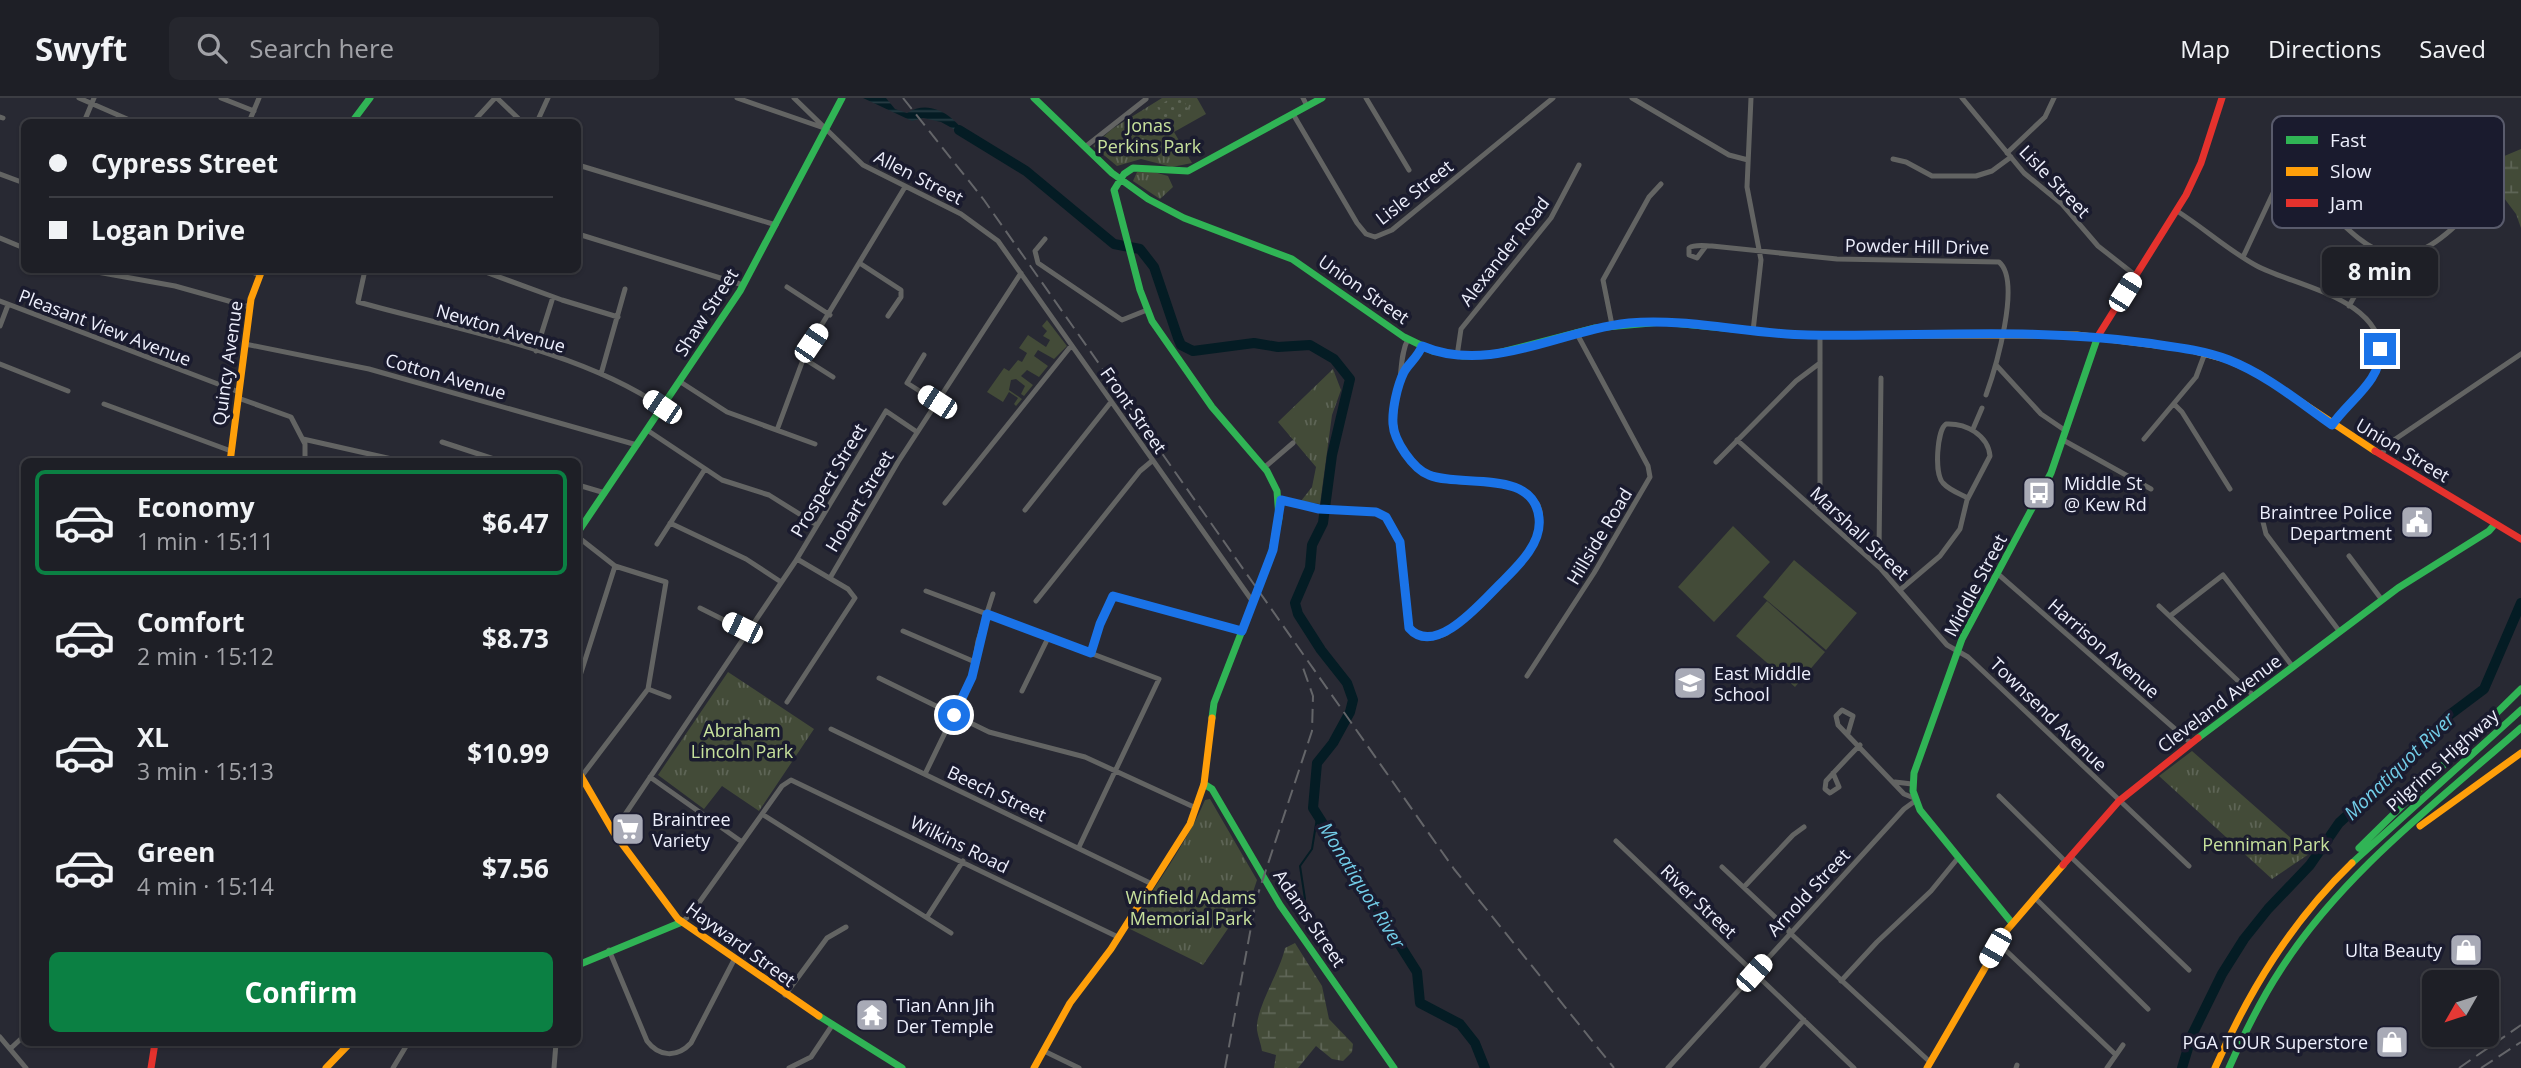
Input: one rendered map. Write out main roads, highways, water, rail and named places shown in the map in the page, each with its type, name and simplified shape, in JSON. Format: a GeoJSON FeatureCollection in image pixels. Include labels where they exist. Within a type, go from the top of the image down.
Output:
{"type":"FeatureCollection","features":[{"type":"Feature","properties":{"kind":"main road"},"geometry":{"type":"LineString","coordinates":[[354,119],[370,98]]}},
{"type":"Feature","properties":{"kind":"main road","name":"Shaw Street"},"geometry":{"type":"LineString","coordinates":[[581,529],[743,285],[842,98]]}},
{"type":"Feature","properties":{"kind":"main road"},"geometry":{"type":"LineString","coordinates":[[1034,1068],[1074,998],[1118,937],[1150,883],[1178,846],[1196,808],[1203,784],[1214,703],[1274,545],[1279,501],[1265,467],[1212,407],[1164,341],[1147,310],[1114,196],[1120,180],[1128,170],[1138,166],[1172,172],[1188,171],[1293,114],[1305,102],[1322,98]]}},
{"type":"Feature","properties":{"kind":"main road","name":"Middle Street"},"geometry":{"type":"LineString","coordinates":[[2012,923],[1958,858],[1915,799],[1912,784],[1917,764],[1957,651],[2047,481],[2097,336],[2177,211],[2201,163],[2222,98]]}},
{"type":"Feature","properties":{"kind":"main road","name":"Union Street"},"geometry":{"type":"LineString","coordinates":[[1037,99],[1120,180],[1173,214],[1297,262],[1422,346],[1457,356],[1496,354],[1612,325],[1671,322],[1820,335],[2097,336],[2205,353],[2259,374],[2332,425],[2519,537]]}},
{"type":"Feature","properties":{"kind":"main road","name":"Quincy Avenue"},"geometry":{"type":"LineString","coordinates":[[230,458],[250,307],[261,273]]}},
{"type":"Feature","properties":{"kind":"main road","name":"Cleveland Avenue"},"geometry":{"type":"LineString","coordinates":[[2472,539],[2488,519]]}},
{"type":"Feature","properties":{"kind":"main road","name":"Cleveland Avenue"},"geometry":{"type":"LineString","coordinates":[[2012,923],[2119,801],[2191,743],[2382,600],[2472,539],[2489,531],[2495,524]]}},
{"type":"Feature","properties":{"kind":"main road"},"geometry":{"type":"LineString","coordinates":[[2321,894],[2381,825],[2521,689]]}},
{"type":"Feature","properties":{"kind":"main road","name":"Pilgrims Highway"},"geometry":{"type":"LineString","coordinates":[[2215,1068],[2255,982],[2288,932],[2321,894],[2521,710]]}},
{"type":"Feature","properties":{"kind":"main road","name":"Pilgrims Highway"},"geometry":{"type":"LineString","coordinates":[[2229,1068],[2259,1002],[2284,960],[2328,905],[2521,728]]}},
{"type":"Feature","properties":{"kind":"main road"},"geometry":{"type":"LineString","coordinates":[[2378,858],[2521,752]]}},
{"type":"Feature","properties":{"kind":"main road","name":"Hayward Street"},"geometry":{"type":"LineString","coordinates":[[581,777],[611,828],[663,902],[682,922],[785,995],[902,1068]]}},
{"type":"Feature","properties":{"kind":"main road","name":"Adams Street"},"geometry":{"type":"LineString","coordinates":[[1203,784],[1212,789],[1275,897],[1394,1068]]}},
{"type":"Feature","properties":{"kind":"main road"},"geometry":{"type":"LineString","coordinates":[[581,964],[682,922]]}},
{"type":"Feature","properties":{"kind":"main road"},"geometry":{"type":"LineString","coordinates":[[1928,1065],[2012,923]]}},
{"type":"Feature","properties":{"kind":"main road"},"geometry":{"type":"LineString","coordinates":[[151,1068],[155,1046]]}},
{"type":"Feature","properties":{"kind":"main road"},"geometry":{"type":"LineString","coordinates":[[326,1068],[347,1046]]}},
{"type":"Feature","properties":{"kind":"water"},"geometry":{"type":"Polygon","coordinates":[[[863,98],[886,98],[895,109],[907,113],[925,108],[942,112],[968,137],[941,122],[923,118],[912,121],[863,98]]]}},
{"type":"Feature","properties":{"kind":"waterway","name":"Monatiquot River"},"geometry":{"type":"LineString","coordinates":[[959,130],[1026,171],[1114,244],[1140,249],[1154,267],[1181,345],[1193,351],[1254,343],[1278,347],[1310,345],[1334,359],[1350,379],[1332,455],[1323,523],[1312,545],[1310,568],[1295,603],[1298,614],[1321,650],[1347,683],[1353,700],[1350,712],[1333,743],[1317,763],[1313,808],[1417,972],[1420,1003],[1460,1024],[1475,1043],[1485,1068]]}},
{"type":"Feature","properties":{"kind":"waterway","name":"Monatiquot River"},"geometry":{"type":"LineString","coordinates":[[2182,1068],[2192,1035],[2222,974],[2244,939],[2310,865],[2339,823],[2417,751],[2448,716],[2484,689],[2521,603]]}},
{"type":"Feature","properties":{"kind":"waterway"},"geometry":{"type":"LineString","coordinates":[[1298,916],[1305,899],[1300,866],[1312,849],[1317,818]]}},
{"type":"Feature","properties":{"kind":"railway"},"geometry":{"type":"LineString","coordinates":[[903,98],[984,200],[1454,869],[1614,1068]]}},
{"type":"Feature","properties":{"kind":"railway"},"geometry":{"type":"LineString","coordinates":[[1225,1068],[1256,900],[1312,731],[1313,696],[1301,662]]}},
{"type":"Feature","properties":{"kind":"railway"},"geometry":{"type":"LineString","coordinates":[[2459,1068],[2521,1025]]}},
{"type":"Feature","properties":{"kind":"railway"},"geometry":{"type":"LineString","coordinates":[[2481,1068],[2521,1042]]}},
{"type":"Feature","properties":{"kind":"place","name":"Middle St @ Kew Rd"},"geometry":{"type":"Point","coordinates":[2039,493]}},
{"type":"Feature","properties":{"kind":"place","name":"Braintree Police Department"},"geometry":{"type":"Point","coordinates":[2417,522]}},
{"type":"Feature","properties":{"kind":"place","name":"East Middle School"},"geometry":{"type":"Point","coordinates":[1690,683]}},
{"type":"Feature","properties":{"kind":"place","name":"Braintree Variety"},"geometry":{"type":"Point","coordinates":[628,829]}},
{"type":"Feature","properties":{"kind":"place","name":"Ulta Beauty"},"geometry":{"type":"Point","coordinates":[2466,950]}},
{"type":"Feature","properties":{"kind":"place","name":"Tian Ann Jih Der Temple"},"geometry":{"type":"Point","coordinates":[872,1015]}},
{"type":"Feature","properties":{"kind":"place","name":"PGA TOUR Superstore"},"geometry":{"type":"Point","coordinates":[2392,1042]}},
{"type":"Feature","properties":{"kind":"park label","name":"Jonas Perkins Park"},"geometry":{"type":"Point","coordinates":[1149,135]}},
{"type":"Feature","properties":{"kind":"park label","name":"Abraham Lincoln Park"},"geometry":{"type":"Point","coordinates":[742,740]}},
{"type":"Feature","properties":{"kind":"park label","name":"Penniman Park"},"geometry":{"type":"Point","coordinates":[2266,844]}},
{"type":"Feature","properties":{"kind":"park label","name":"Winfield Adams Memorial Park"},"geometry":{"type":"Point","coordinates":[1191,907]}}]}
